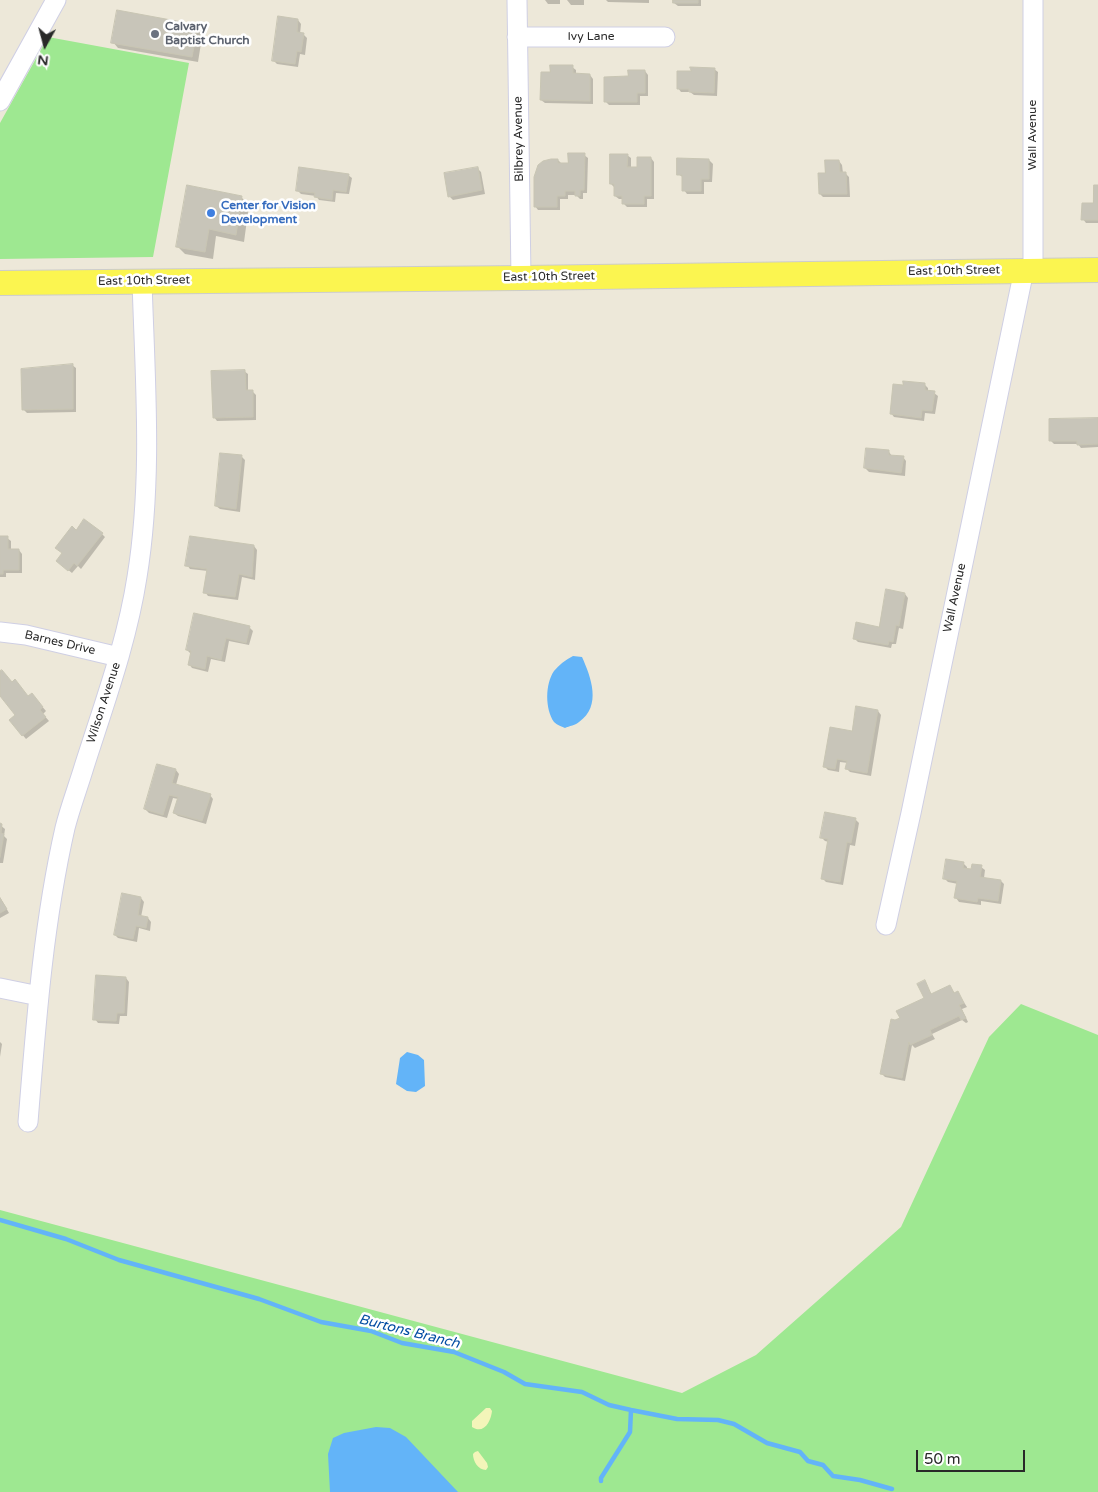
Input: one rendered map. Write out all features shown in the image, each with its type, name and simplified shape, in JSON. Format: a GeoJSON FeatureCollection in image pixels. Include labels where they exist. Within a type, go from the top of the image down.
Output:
{"type":"FeatureCollection","features":[{"type":"Feature","properties":{"kind":"main road","name":"East 10th Street"},"geometry":{"type":"LineString","coordinates":[[0,283],[1098,270]]}},
{"type":"Feature","properties":{"kind":"street"},"geometry":{"type":"LineString","coordinates":[[0,101],[56,0]]}},
{"type":"Feature","properties":{"kind":"street","name":"Bilbrey Avenue"},"geometry":{"type":"LineString","coordinates":[[517,0],[520,278]]}},
{"type":"Feature","properties":{"kind":"street","name":"Wall Avenue"},"geometry":{"type":"LineString","coordinates":[[886,925],[1028,270],[1033,0]]}},
{"type":"Feature","properties":{"kind":"street","name":"Ivy Lane"},"geometry":{"type":"LineString","coordinates":[[517,38],[665,37]]}},
{"type":"Feature","properties":{"kind":"street","name":"Wilson Avenue"},"geometry":{"type":"LineString","coordinates":[[28,1122],[49,908],[65,826],[119,657],[137,577],[143,530],[147,456],[142,281]]}},
{"type":"Feature","properties":{"kind":"street","name":"Barnes Drive"},"geometry":{"type":"LineString","coordinates":[[0,632],[26,635],[119,657]]}},
{"type":"Feature","properties":{"kind":"street"},"geometry":{"type":"LineString","coordinates":[[0,988],[39,996]]}},
{"type":"Feature","properties":{"kind":"green space"},"geometry":{"type":"Polygon","coordinates":[[[48,37],[189,63],[153,257],[0,259],[0,123],[48,37]]]}},
{"type":"Feature","properties":{"kind":"green space"},"geometry":{"type":"Polygon","coordinates":[[[1021,1004],[1098,1035],[1098,1492],[0,1492],[0,1210],[682,1393],[756,1355],[901,1227],[989,1037],[1021,1004]]]}},
{"type":"Feature","properties":{"kind":"sand"},"geometry":{"type":"Polygon","coordinates":[[[486,1408],[490,1408],[492,1411],[486,1426],[480,1429],[472,1427],[472,1421],[486,1408]]]}},
{"type":"Feature","properties":{"kind":"sand"},"geometry":{"type":"Polygon","coordinates":[[[478,1451],[487,1463],[488,1467],[486,1470],[478,1467],[475,1462],[473,1454],[478,1451]]]}},
{"type":"Feature","properties":{"kind":"water"},"geometry":{"type":"Polygon","coordinates":[[[573,656],[582,657],[589,673],[592,700],[586,715],[578,723],[565,728],[555,723],[551,717],[547,696],[549,683],[554,671],[573,656]]]}},
{"type":"Feature","properties":{"kind":"water"},"geometry":{"type":"Polygon","coordinates":[[[407,1052],[418,1055],[424,1060],[425,1086],[416,1092],[407,1091],[396,1084],[400,1058],[407,1052]]]}},
{"type":"Feature","properties":{"kind":"water"},"geometry":{"type":"Polygon","coordinates":[[[376,1427],[390,1428],[406,1437],[458,1492],[330,1492],[328,1454],[333,1438],[344,1433],[376,1427]]]}},
{"type":"Feature","properties":{"kind":"building"},"geometry":{"type":"Polygon","coordinates":[[[673,0],[698,0],[698,3],[673,3],[673,0]]]}},
{"type":"Feature","properties":{"kind":"building","name":"Calvary Baptist Church"},"geometry":{"type":"Polygon","coordinates":[[[117,10],[198,25],[192,57],[111,43],[117,10]]]}},
{"type":"Feature","properties":{"kind":"building"},"geometry":{"type":"Polygon","coordinates":[[[278,16],[298,19],[297,32],[304,33],[301,52],[297,51],[295,64],[272,61],[278,16]]]}},
{"type":"Feature","properties":{"kind":"building"},"geometry":{"type":"Polygon","coordinates":[[[550,65],[573,65],[573,73],[590,74],[590,101],[540,100],[541,72],[550,72],[550,65]]]}},
{"type":"Feature","properties":{"kind":"building"},"geometry":{"type":"Polygon","coordinates":[[[690,67],[715,68],[714,93],[689,92],[689,89],[677,89],[677,71],[691,71],[690,67]]]}},
{"type":"Feature","properties":{"kind":"building"},"geometry":{"type":"Polygon","coordinates":[[[628,70],[645,70],[645,93],[637,93],[637,102],[604,102],[604,77],[628,76],[628,70]]]}},
{"type":"Feature","properties":{"kind":"building"},"geometry":{"type":"Polygon","coordinates":[[[568,153],[585,153],[584,190],[580,190],[580,196],[575,196],[575,191],[565,191],[565,196],[557,196],[557,207],[534,207],[534,177],[538,165],[543,161],[551,159],[558,159],[558,163],[568,163],[568,153]]]}},
{"type":"Feature","properties":{"kind":"building"},"geometry":{"type":"Polygon","coordinates":[[[610,154],[628,154],[627,167],[637,167],[637,157],[651,157],[651,196],[644,196],[644,204],[622,204],[622,196],[614,196],[614,184],[610,184],[610,154]]]}},
{"type":"Feature","properties":{"kind":"building"},"geometry":{"type":"Polygon","coordinates":[[[677,158],[709,159],[709,179],[701,179],[701,191],[682,191],[682,175],[677,175],[677,158]]]}},
{"type":"Feature","properties":{"kind":"building"},"geometry":{"type":"Polygon","coordinates":[[[825,160],[839,160],[840,172],[846,172],[847,194],[819,194],[818,173],[825,173],[825,160]]]}},
{"type":"Feature","properties":{"kind":"building"},"geometry":{"type":"Polygon","coordinates":[[[299,167],[349,174],[346,192],[333,190],[332,200],[314,197],[315,193],[296,191],[299,167]]]}},
{"type":"Feature","properties":{"kind":"building"},"geometry":{"type":"Polygon","coordinates":[[[478,167],[482,190],[448,197],[444,173],[478,167]]]}},
{"type":"Feature","properties":{"kind":"building","name":"Center for Vision Development"},"geometry":{"type":"Polygon","coordinates":[[[187,185],[242,196],[236,235],[209,229],[205,252],[176,247],[187,185]]]}},
{"type":"Feature","properties":{"kind":"building"},"geometry":{"type":"Polygon","coordinates":[[[1094,185],[1098,185],[1098,220],[1081,220],[1082,203],[1093,203],[1094,185]]]}},
{"type":"Feature","properties":{"kind":"building"},"geometry":{"type":"Polygon","coordinates":[[[73,364],[73,409],[22,410],[21,369],[73,364]]]}},
{"type":"Feature","properties":{"kind":"building"},"geometry":{"type":"Polygon","coordinates":[[[245,370],[246,390],[253,390],[253,417],[213,418],[211,371],[245,370]]]}},
{"type":"Feature","properties":{"kind":"building"},"geometry":{"type":"Polygon","coordinates":[[[903,381],[925,383],[925,390],[935,391],[932,411],[922,410],[921,418],[890,414],[893,384],[903,385],[903,381]]]}},
{"type":"Feature","properties":{"kind":"building"},"geometry":{"type":"Polygon","coordinates":[[[1098,418],[1098,444],[1077,445],[1077,441],[1049,441],[1049,419],[1098,418]]]}},
{"type":"Feature","properties":{"kind":"building"},"geometry":{"type":"Polygon","coordinates":[[[866,448],[889,450],[889,455],[904,456],[901,473],[864,468],[866,448]]]}},
{"type":"Feature","properties":{"kind":"building"},"geometry":{"type":"Polygon","coordinates":[[[220,453],[242,455],[236,509],[215,506],[220,453]]]}},
{"type":"Feature","properties":{"kind":"building"},"geometry":{"type":"Polygon","coordinates":[[[84,519],[103,533],[77,566],[74,563],[68,571],[56,561],[62,553],[55,548],[72,526],[76,530],[84,519]]]}},
{"type":"Feature","properties":{"kind":"building"},"geometry":{"type":"Polygon","coordinates":[[[0,536],[8,536],[8,549],[19,549],[19,570],[3,570],[3,574],[0,574],[0,536]]]}},
{"type":"Feature","properties":{"kind":"building"},"geometry":{"type":"Polygon","coordinates":[[[190,536],[254,545],[252,577],[239,574],[235,597],[203,593],[207,569],[185,566],[190,536]]]}},
{"type":"Feature","properties":{"kind":"building"},"geometry":{"type":"Polygon","coordinates":[[[886,589],[905,593],[899,626],[896,625],[893,642],[889,641],[888,645],[853,639],[856,622],[879,627],[886,589]]]}},
{"type":"Feature","properties":{"kind":"building"},"geometry":{"type":"Polygon","coordinates":[[[194,613],[250,626],[246,643],[226,638],[221,660],[207,656],[205,669],[188,665],[191,651],[186,650],[194,613]]]}},
{"type":"Feature","properties":{"kind":"building"},"geometry":{"type":"Polygon","coordinates":[[[2,670],[12,682],[15,679],[28,696],[32,693],[43,707],[40,710],[46,717],[22,736],[9,720],[15,715],[0,696],[0,671],[2,670]]]}},
{"type":"Feature","properties":{"kind":"building"},"geometry":{"type":"Polygon","coordinates":[[[856,706],[878,710],[867,773],[845,769],[847,761],[837,759],[835,769],[823,767],[830,727],[852,731],[856,706]]]}},
{"type":"Feature","properties":{"kind":"building"},"geometry":{"type":"Polygon","coordinates":[[[157,764],[176,769],[172,783],[211,794],[202,821],[173,813],[178,797],[169,795],[163,815],[144,809],[157,764]]]}},
{"type":"Feature","properties":{"kind":"building"},"geometry":{"type":"Polygon","coordinates":[[[825,812],[856,818],[851,843],[847,842],[840,882],[821,879],[828,839],[820,838],[825,812]]]}},
{"type":"Feature","properties":{"kind":"building"},"geometry":{"type":"Polygon","coordinates":[[[0,823],[2,824],[1,833],[4,834],[0,857],[0,823]]]}},
{"type":"Feature","properties":{"kind":"building"},"geometry":{"type":"Polygon","coordinates":[[[946,859],[964,862],[963,868],[971,869],[972,864],[982,865],[980,877],[1001,880],[998,901],[978,898],[977,902],[954,898],[957,881],[943,879],[946,859]]]}},
{"type":"Feature","properties":{"kind":"building"},"geometry":{"type":"Polygon","coordinates":[[[122,893],[141,897],[138,915],[148,917],[146,928],[136,926],[133,939],[114,935],[122,893]]]}},
{"type":"Feature","properties":{"kind":"building"},"geometry":{"type":"Polygon","coordinates":[[[0,898],[7,909],[0,913],[0,898]]]}},
{"type":"Feature","properties":{"kind":"building"},"geometry":{"type":"Polygon","coordinates":[[[96,975],[126,977],[124,1013],[117,1013],[116,1021],[93,1020],[96,975]]]}},
{"type":"Feature","properties":{"kind":"building"},"geometry":{"type":"Polygon","coordinates":[[[925,980],[931,994],[950,985],[954,993],[958,991],[964,1003],[959,1005],[966,1018],[961,1020],[959,1016],[930,1030],[932,1035],[910,1045],[909,1042],[902,1078],[880,1074],[891,1019],[900,1018],[896,1011],[924,998],[917,984],[925,980]]]}},
{"type":"Feature","properties":{"kind":"waterway","name":"Burtons Branch"},"geometry":{"type":"LineString","coordinates":[[0,1220],[66,1239],[119,1260],[259,1299],[321,1322],[371,1331],[402,1343],[454,1352],[504,1372],[525,1384],[582,1392],[609,1405],[677,1419],[718,1420],[734,1424],[767,1443],[800,1452],[808,1461],[823,1465],[833,1476],[860,1480],[892,1489]]}},
{"type":"Feature","properties":{"kind":"waterway"},"geometry":{"type":"LineString","coordinates":[[601,1481],[601,1478],[630,1432],[631,1410]]}},
{"type":"Feature","properties":{"kind":"place","name":"Calvary Baptist Church"},"geometry":{"type":"Point","coordinates":[155,34]}},
{"type":"Feature","properties":{"kind":"place","name":"Center for Vision Development"},"geometry":{"type":"Point","coordinates":[211,213]}}]}
